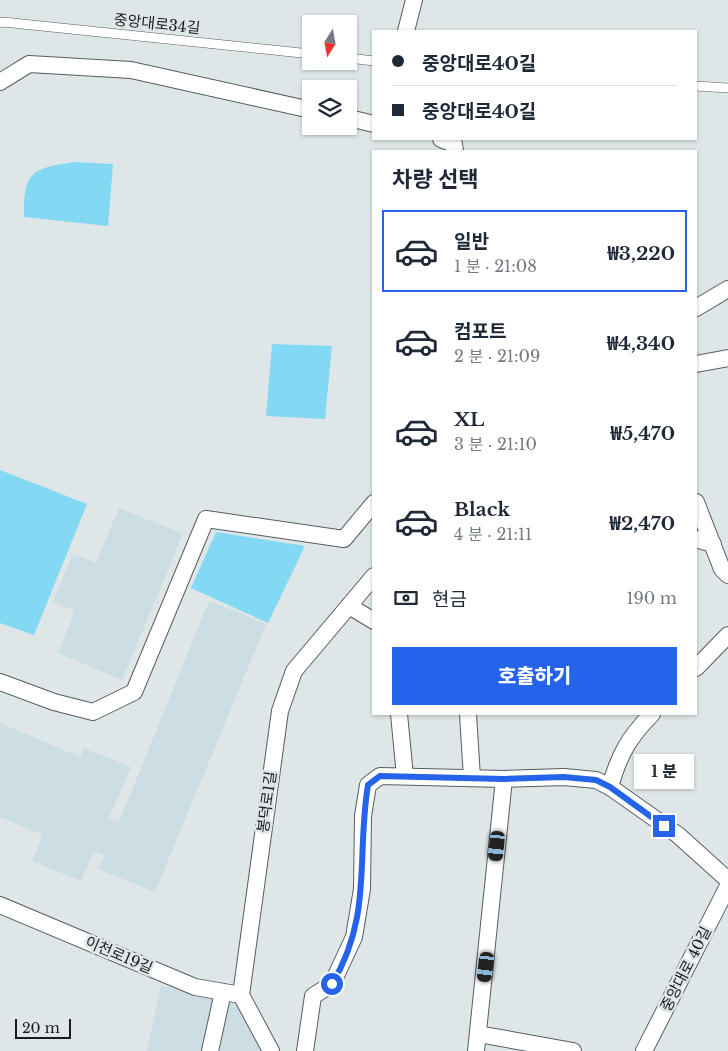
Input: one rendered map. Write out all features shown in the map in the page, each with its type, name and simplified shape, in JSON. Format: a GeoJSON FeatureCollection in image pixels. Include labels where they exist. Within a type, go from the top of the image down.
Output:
{"type":"FeatureCollection","features":[{"type":"Feature","properties":{"kind":"street"},"geometry":{"type":"LineString","coordinates":[[406,30],[414,0]]}},
{"type":"Feature","properties":{"kind":"street"},"geometry":{"type":"LineString","coordinates":[[0,82],[29,64],[130,70],[302,108]]}},
{"type":"Feature","properties":{"kind":"street"},"geometry":{"type":"LineString","coordinates":[[357,120],[372,124]]}},
{"type":"Feature","properties":{"kind":"street"},"geometry":{"type":"LineString","coordinates":[[444,140],[454,144],[455,150]]}},
{"type":"Feature","properties":{"kind":"street"},"geometry":{"type":"LineString","coordinates":[[697,307],[728,289]]}},
{"type":"Feature","properties":{"kind":"street"},"geometry":{"type":"LineString","coordinates":[[697,364],[728,358]]}},
{"type":"Feature","properties":{"kind":"street"},"geometry":{"type":"LineString","coordinates":[[697,504],[722,569],[728,575]]}},
{"type":"Feature","properties":{"kind":"street"},"geometry":{"type":"LineString","coordinates":[[0,682],[54,702],[93,712],[134,692],[206,519],[344,539],[372,505]]}},
{"type":"Feature","properties":{"kind":"street"},"geometry":{"type":"LineString","coordinates":[[697,539],[713,544]]}},
{"type":"Feature","properties":{"kind":"street","name":"봉덕로1길"},"geometry":{"type":"LineString","coordinates":[[241,995],[280,711],[294,671],[372,578]]}},
{"type":"Feature","properties":{"kind":"street"},"geometry":{"type":"LineString","coordinates":[[349,606],[372,621]]}},
{"type":"Feature","properties":{"kind":"street"},"geometry":{"type":"LineString","coordinates":[[697,667],[728,635]]}},
{"type":"Feature","properties":{"kind":"street"},"geometry":{"type":"LineString","coordinates":[[399,715],[405,776]]}},
{"type":"Feature","properties":{"kind":"street"},"geometry":{"type":"LineString","coordinates":[[468,715],[472,778]]}},
{"type":"Feature","properties":{"kind":"street"},"geometry":{"type":"LineString","coordinates":[[610,787],[618,758],[639,727],[651,715]]}},
{"type":"Feature","properties":{"kind":"street"},"geometry":{"type":"LineString","coordinates":[[305,1051],[313,996],[332,984],[354,937],[362,889],[363,816],[368,785],[380,776],[504,779],[564,777],[596,780],[610,787],[678,835],[728,880]]}},
{"type":"Feature","properties":{"kind":"street"},"geometry":{"type":"LineString","coordinates":[[476,1051],[504,779]]}},
{"type":"Feature","properties":{"kind":"street","name":"중앙대로 40길"},"geometry":{"type":"LineString","coordinates":[[644,1051],[728,886]]}},
{"type":"Feature","properties":{"kind":"street","name":"이천로19길"},"geometry":{"type":"LineString","coordinates":[[0,905],[195,987],[241,995]]}},
{"type":"Feature","properties":{"kind":"street"},"geometry":{"type":"LineString","coordinates":[[210,1051],[223,992]]}},
{"type":"Feature","properties":{"kind":"street"},"geometry":{"type":"LineString","coordinates":[[241,995],[271,1051]]}},
{"type":"Feature","properties":{"kind":"street"},"geometry":{"type":"LineString","coordinates":[[478,1034],[573,1051]]}},
{"type":"Feature","properties":{"kind":"lane","name":"중앙대로34길"},"geometry":{"type":"LineString","coordinates":[[0,23],[302,53]]}},
{"type":"Feature","properties":{"kind":"lane"},"geometry":{"type":"LineString","coordinates":[[358,59],[372,61]]}},
{"type":"Feature","properties":{"kind":"lane"},"geometry":{"type":"LineString","coordinates":[[697,86],[728,88]]}},
{"type":"Feature","properties":{"kind":"shaded area"},"geometry":{"type":"Polygon","coordinates":[[[75,162],[113,164],[108,226],[24,217],[26,190],[28,181],[33,175],[49,167],[75,162]]]}},
{"type":"Feature","properties":{"kind":"shaded area"},"geometry":{"type":"Polygon","coordinates":[[[272,344],[332,346],[325,419],[266,416],[272,344]]]}},
{"type":"Feature","properties":{"kind":"shaded area"},"geometry":{"type":"Polygon","coordinates":[[[0,470],[87,504],[34,635],[0,623],[0,470]]]}},
{"type":"Feature","properties":{"kind":"shaded area"},"geometry":{"type":"Polygon","coordinates":[[[119,508],[183,534],[122,680],[58,653],[75,611],[53,602],[73,554],[96,563],[119,508]]]}},
{"type":"Feature","properties":{"kind":"shaded area"},"geometry":{"type":"Polygon","coordinates":[[[216,532],[305,546],[268,623],[191,588],[216,532]]]}},
{"type":"Feature","properties":{"kind":"shaded area"},"geometry":{"type":"Polygon","coordinates":[[[209,601],[266,624],[155,892],[98,869],[105,855],[94,851],[81,881],[32,861],[43,835],[0,817],[0,723],[80,757],[84,748],[131,767],[109,818],[119,822],[209,601]]]}},
{"type":"Feature","properties":{"kind":"shaded area"},"geometry":{"type":"Polygon","coordinates":[[[161,986],[241,995],[271,1051],[147,1051],[161,986]]]}},
{"type":"Feature","properties":{"kind":"route"},"geometry":{"type":"LineString","coordinates":[[332,984],[341,969],[354,937],[362,889],[363,816],[368,785],[380,776],[504,779],[564,777],[596,780],[610,787],[664,826]]}}]}
